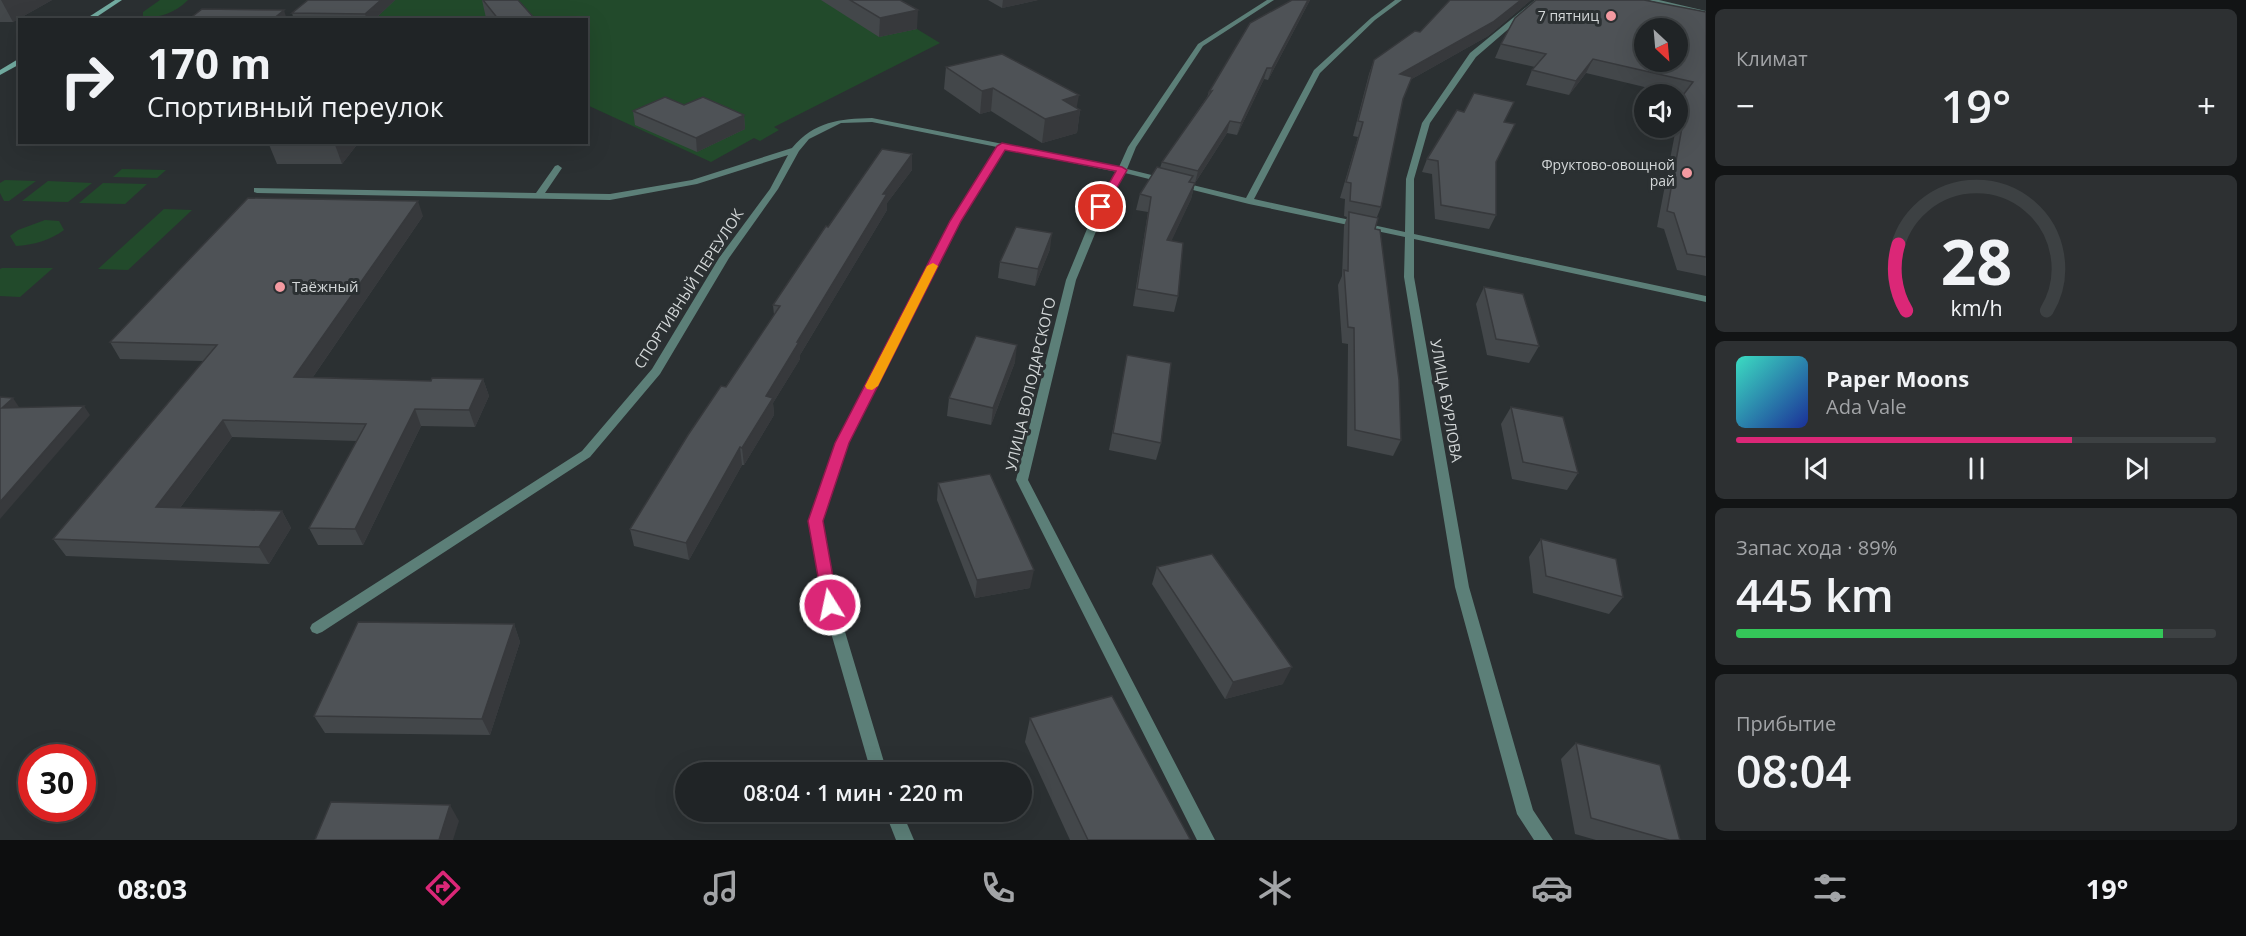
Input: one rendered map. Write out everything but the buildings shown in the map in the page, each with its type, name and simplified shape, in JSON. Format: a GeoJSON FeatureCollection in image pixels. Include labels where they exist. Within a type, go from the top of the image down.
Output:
{"type":"FeatureCollection","features":[{"type":"Feature","properties":{"kind":"main road"},"geometry":{"type":"LineString","coordinates":[[90,18],[119,0]]}},
{"type":"Feature","properties":{"kind":"main road"},"geometry":{"type":"LineString","coordinates":[[0,73],[18,61]]}},
{"type":"Feature","properties":{"kind":"street","name":"УЛИЦА ВОЛОДАРСКОГО"},"geometry":{"type":"LineString","coordinates":[[1206,840],[1022,480],[1071,279],[1101,207],[1132,147],[1200,45],[1271,0]]}},
{"type":"Feature","properties":{"kind":"street"},"geometry":{"type":"LineString","coordinates":[[1249,201],[1317,72],[1373,19],[1399,0]]}},
{"type":"Feature","properties":{"kind":"street","name":"УЛИЦА БУРЛОВА"},"geometry":{"type":"LineString","coordinates":[[1539,0],[1473,55],[1426,123],[1410,179],[1408,234],[1409,277],[1462,587],[1526,814],[1544,840]]}},
{"type":"Feature","properties":{"kind":"street"},"geometry":{"type":"LineString","coordinates":[[1652,0],[1706,13]]}},
{"type":"Feature","properties":{"kind":"street","name":"СПОРТИВНЫЙ ПЕРЕУЛОК"},"geometry":{"type":"LineString","coordinates":[[317,628],[586,453],[656,371],[724,258],[774,189],[795,150],[806,137],[840,121],[872,120],[1122,170],[1249,201],[1706,299]]}},
{"type":"Feature","properties":{"kind":"street"},"geometry":{"type":"LineString","coordinates":[[876,762],[830,605],[815,521],[842,443],[956,221],[1002,146]]}},
{"type":"Feature","properties":{"kind":"street"},"geometry":{"type":"LineString","coordinates":[[257,190],[610,197],[694,182],[795,150]]}},
{"type":"Feature","properties":{"kind":"street"},"geometry":{"type":"LineString","coordinates":[[538,197],[558,168]]}},
{"type":"Feature","properties":{"kind":"street"},"geometry":{"type":"LineString","coordinates":[[898,822],[905,840]]}},
{"type":"Feature","properties":{"kind":"green space"},"geometry":{"type":"Polygon","coordinates":[[[160,0],[188,0],[167,14],[143,18],[143,12],[160,0]]]}},
{"type":"Feature","properties":{"kind":"green space"},"geometry":{"type":"Polygon","coordinates":[[[374,0],[869,0],[940,43],[774,127],[779,130],[760,141],[754,138],[711,162],[588,105],[588,18],[363,18],[374,0]]]}},
{"type":"Feature","properties":{"kind":"green space"},"geometry":{"type":"Polygon","coordinates":[[[122,169],[166,170],[157,178],[113,177],[122,169]]]}},
{"type":"Feature","properties":{"kind":"green space"},"geometry":{"type":"Polygon","coordinates":[[[5,180],[36,181],[9,201],[4,201],[0,193],[0,183],[5,180]]]}},
{"type":"Feature","properties":{"kind":"green space"},"geometry":{"type":"Polygon","coordinates":[[[48,181],[92,183],[68,202],[22,201],[48,181]]]}},
{"type":"Feature","properties":{"kind":"green space"},"geometry":{"type":"Polygon","coordinates":[[[103,183],[147,184],[125,204],[79,203],[103,183]]]}},
{"type":"Feature","properties":{"kind":"green space"},"geometry":{"type":"Polygon","coordinates":[[[164,209],[192,210],[128,270],[98,269],[164,209]]]}},
{"type":"Feature","properties":{"kind":"green space"},"geometry":{"type":"Polygon","coordinates":[[[45,220],[59,221],[64,230],[42,241],[16,246],[10,236],[18,230],[45,220]]]}},
{"type":"Feature","properties":{"kind":"green space"},"geometry":{"type":"Polygon","coordinates":[[[53,268],[20,297],[0,296],[0,269],[53,268]]]}},
{"type":"Feature","properties":{"kind":"slow traffic"},"geometry":{"type":"LineString","coordinates":[[872,386],[933,266]]}},
{"type":"Feature","properties":{"kind":"place","name":"7 пятниц"},"geometry":{"type":"Point","coordinates":[1611,16]}},
{"type":"Feature","properties":{"kind":"place","name":"Фруктово-овощной рай"},"geometry":{"type":"Point","coordinates":[1687,173]}},
{"type":"Feature","properties":{"kind":"place","name":"Таёжный"},"geometry":{"type":"Point","coordinates":[280,287]}},
{"type":"Feature","properties":{"kind":"route"},"geometry":{"type":"LineString","coordinates":[[830,605],[815,521],[842,443],[956,221],[1002,146],[1122,170],[1101,207]]}}]}
